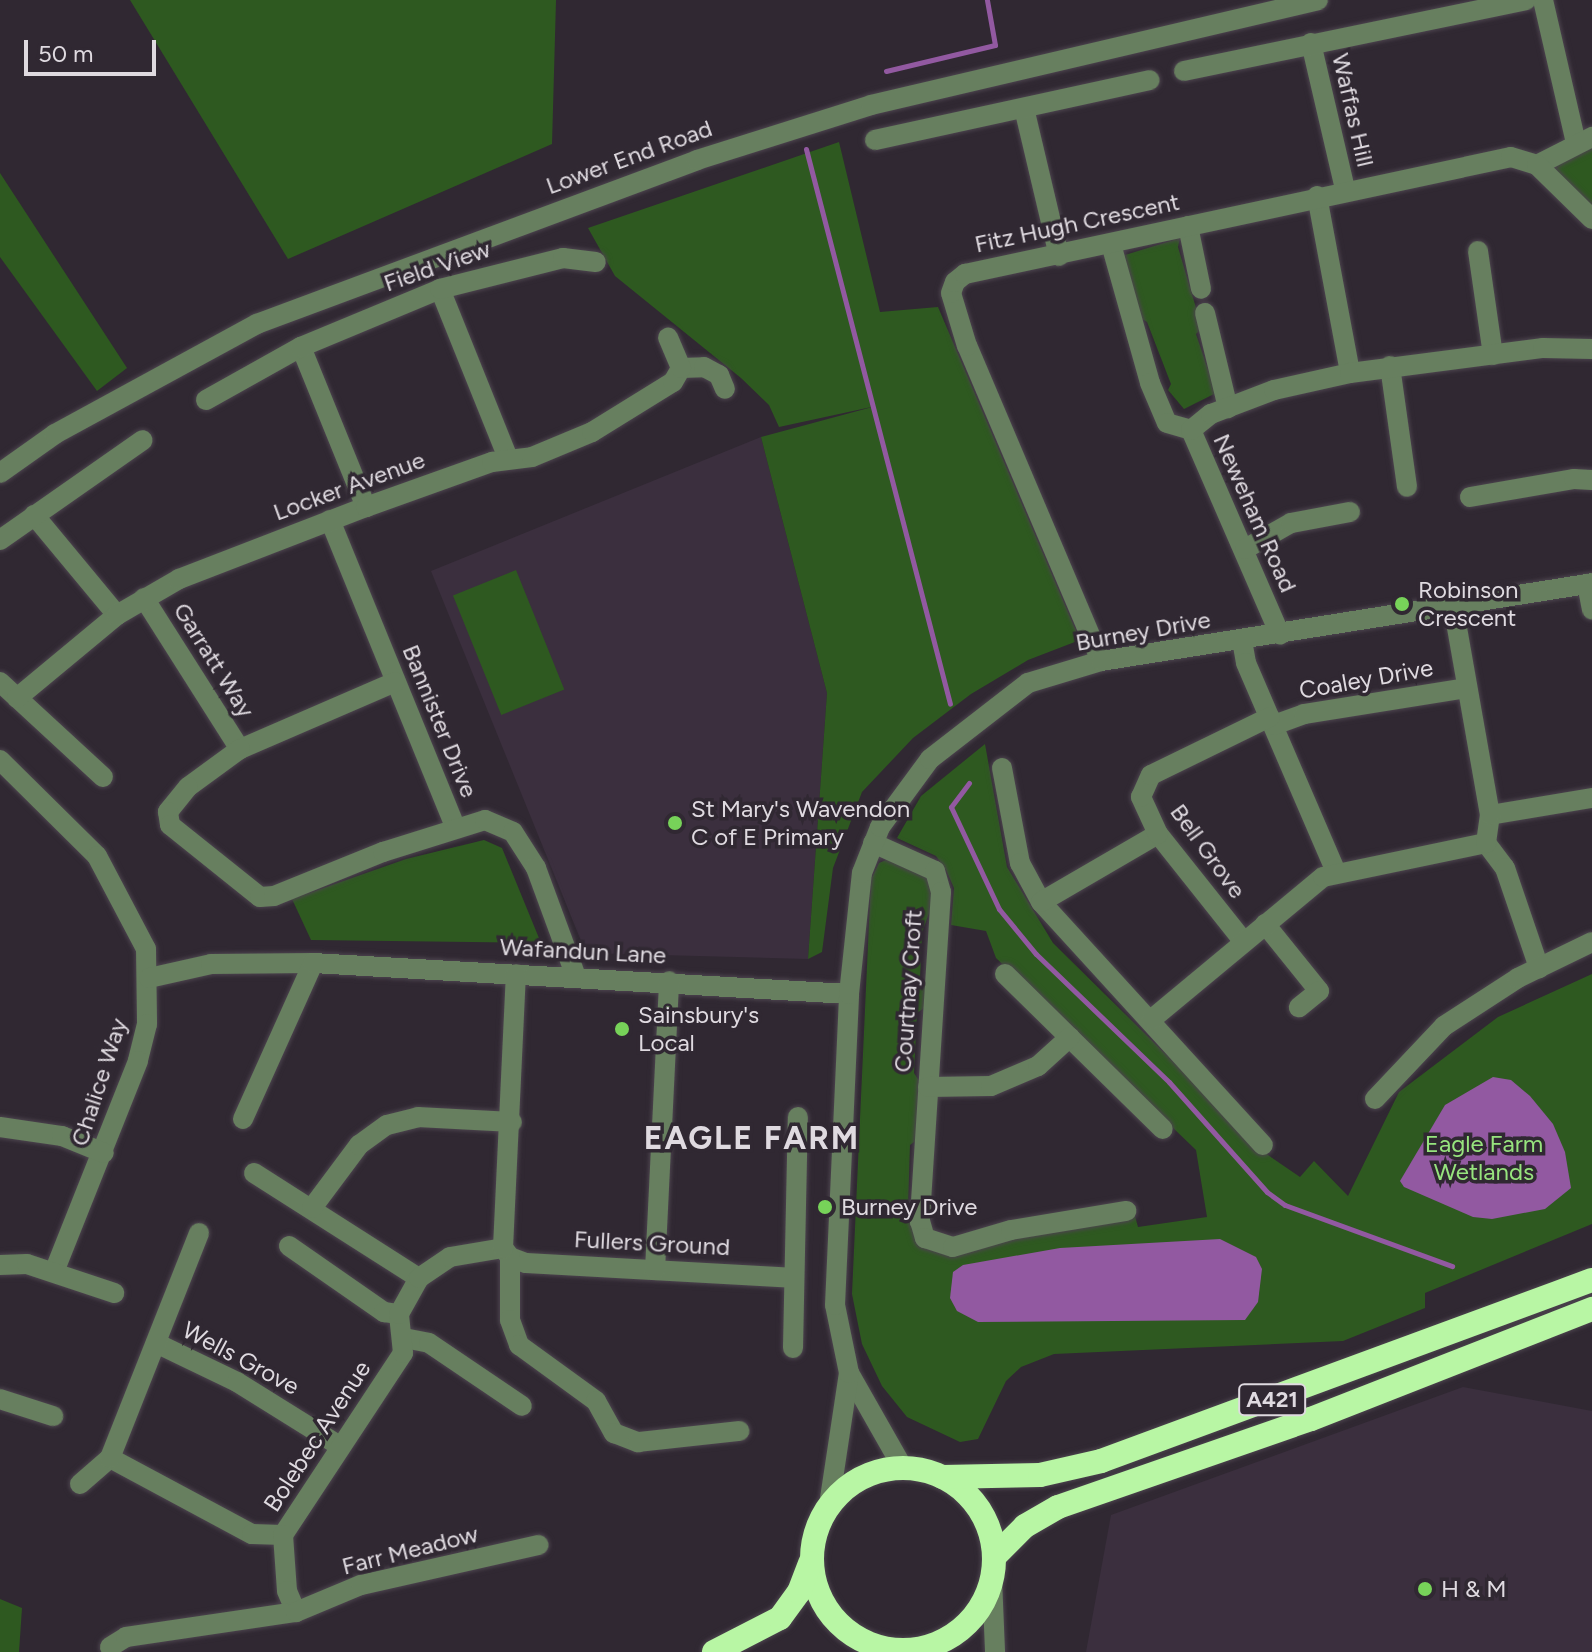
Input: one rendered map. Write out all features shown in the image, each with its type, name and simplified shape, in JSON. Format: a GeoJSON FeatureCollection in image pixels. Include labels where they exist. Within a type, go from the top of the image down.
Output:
{"type":"FeatureCollection","features":[{"type":"Feature","properties":{"kind":"highway","name":"A421"},"geometry":{"type":"LineString","coordinates":[[943,1477],[1040,1475],[1101,1461],[1592,1280]]}},
{"type":"Feature","properties":{"kind":"highway","name":"A421"},"geometry":{"type":"LineString","coordinates":[[993,1568],[1025,1526],[1058,1507],[1311,1419],[1592,1309]]}},
{"type":"Feature","properties":{"kind":"highway"},"geometry":{"type":"LineString","coordinates":[[714,1652],[780,1618],[799,1592],[811,1559],[816,1530],[829,1505],[862,1479],[903,1468],[943,1477],[980,1510],[993,1568],[982,1605],[964,1628],[940,1643],[898,1651],[845,1630],[827,1610],[815,1586],[811,1559]]}},
{"type":"Feature","properties":{"kind":"street","name":"Lower End Road"},"geometry":{"type":"LineString","coordinates":[[0,473],[55,434],[257,324],[697,160],[871,105],[1318,0]]}},
{"type":"Feature","properties":{"kind":"street","name":"Waffas Hill"},"geometry":{"type":"LineString","coordinates":[[1184,71],[1526,0]]}},
{"type":"Feature","properties":{"kind":"street"},"geometry":{"type":"LineString","coordinates":[[1543,0],[1584,140],[1537,165],[1592,219]]}},
{"type":"Feature","properties":{"kind":"street","name":"Waffas Hill"},"geometry":{"type":"LineString","coordinates":[[1311,43],[1345,189]]}},
{"type":"Feature","properties":{"kind":"street"},"geometry":{"type":"LineString","coordinates":[[875,140],[1150,80]]}},
{"type":"Feature","properties":{"kind":"street"},"geometry":{"type":"LineString","coordinates":[[1024,108],[1059,256]]}},
{"type":"Feature","properties":{"kind":"street","name":"Fitz Hugh Crescent"},"geometry":{"type":"LineString","coordinates":[[1101,661],[967,346],[951,293],[965,274],[1059,256],[1345,189],[1511,157],[1537,165]]}},
{"type":"Feature","properties":{"kind":"street"},"geometry":{"type":"LineString","coordinates":[[1317,196],[1350,373]]}},
{"type":"Feature","properties":{"kind":"street"},"geometry":{"type":"LineString","coordinates":[[1188,226],[1201,289]]}},
{"type":"Feature","properties":{"kind":"street","name":"Neweham Road"},"geometry":{"type":"LineString","coordinates":[[1111,244],[1161,410],[1167,423],[1191,430],[1280,635]]}},
{"type":"Feature","properties":{"kind":"street"},"geometry":{"type":"LineString","coordinates":[[1478,251],[1493,355]]}},
{"type":"Feature","properties":{"kind":"street","name":"Field View"},"geometry":{"type":"LineString","coordinates":[[206,400],[301,347],[440,289],[563,258],[596,262]]}},
{"type":"Feature","properties":{"kind":"street"},"geometry":{"type":"LineString","coordinates":[[440,289],[508,458]]}},
{"type":"Feature","properties":{"kind":"street"},"geometry":{"type":"LineString","coordinates":[[1205,313],[1228,408]]}},
{"type":"Feature","properties":{"kind":"street"},"geometry":{"type":"LineString","coordinates":[[668,338],[681,368],[704,367],[719,375],[725,389]]}},
{"type":"Feature","properties":{"kind":"street"},"geometry":{"type":"LineString","coordinates":[[301,347],[366,507]]}},
{"type":"Feature","properties":{"kind":"street"},"geometry":{"type":"LineString","coordinates":[[1191,430],[1228,408],[1274,390],[1350,373],[1543,348],[1592,349]]}},
{"type":"Feature","properties":{"kind":"street"},"geometry":{"type":"LineString","coordinates":[[1390,366],[1407,487]]}},
{"type":"Feature","properties":{"kind":"street","name":"Locker Avenue"},"geometry":{"type":"LineString","coordinates":[[17,698],[117,615],[144,598],[330,520],[508,458],[532,457],[592,432],[660,392],[681,368]]}},
{"type":"Feature","properties":{"kind":"street"},"geometry":{"type":"LineString","coordinates":[[0,540],[143,440]]}},
{"type":"Feature","properties":{"kind":"street"},"geometry":{"type":"LineString","coordinates":[[1470,497],[1574,479],[1592,480]]}},
{"type":"Feature","properties":{"kind":"street"},"geometry":{"type":"LineString","coordinates":[[1245,549],[1291,523],[1350,512]]}},
{"type":"Feature","properties":{"kind":"street"},"geometry":{"type":"LineString","coordinates":[[34,515],[117,615]]}},
{"type":"Feature","properties":{"kind":"street","name":"Bannister Drive"},"geometry":{"type":"LineString","coordinates":[[330,520],[455,826],[485,820],[513,832],[536,868],[576,977]]}},
{"type":"Feature","properties":{"kind":"street"},"geometry":{"type":"LineString","coordinates":[[1590,583],[1592,610]]}},
{"type":"Feature","properties":{"kind":"street","name":"Burney Drive"},"geometry":{"type":"LineString","coordinates":[[849,1373],[835,1305],[849,994],[862,873],[873,843],[930,759],[969,725],[1028,683],[1101,661],[1280,635],[1590,583]]}},
{"type":"Feature","properties":{"kind":"street","name":"Garratt Way"},"geometry":{"type":"LineString","coordinates":[[144,598],[240,749]]}},
{"type":"Feature","properties":{"kind":"street"},"geometry":{"type":"LineString","coordinates":[[1453,605],[1490,815],[1486,843],[1505,868],[1539,968]]}},
{"type":"Feature","properties":{"kind":"street"},"geometry":{"type":"LineString","coordinates":[[1242,640],[1246,663],[1336,872]]}},
{"type":"Feature","properties":{"kind":"street"},"geometry":{"type":"LineString","coordinates":[[0,682],[103,777]]}},
{"type":"Feature","properties":{"kind":"street"},"geometry":{"type":"LineString","coordinates":[[395,682],[240,749],[188,787],[168,812],[182,839],[260,897],[274,896],[455,826]]}},
{"type":"Feature","properties":{"kind":"street","name":"Coaley Drive"},"geometry":{"type":"LineString","coordinates":[[1272,721],[1467,688]]}},
{"type":"Feature","properties":{"kind":"street","name":"Bell Grove"},"geometry":{"type":"LineString","coordinates":[[1244,942],[1158,834],[1141,797],[1151,775],[1272,721]]}},
{"type":"Feature","properties":{"kind":"street","name":"Chalice Way"},"geometry":{"type":"LineString","coordinates":[[0,760],[97,856],[138,926],[149,978],[147,1024],[104,1153],[54,1272]]}},
{"type":"Feature","properties":{"kind":"street"},"geometry":{"type":"LineString","coordinates":[[1002,768],[1020,863],[1041,902],[1138,1011],[1152,1019],[1263,1145]]}},
{"type":"Feature","properties":{"kind":"street"},"geometry":{"type":"LineString","coordinates":[[1490,815],[1592,798]]}},
{"type":"Feature","properties":{"kind":"street"},"geometry":{"type":"LineString","coordinates":[[1041,902],[1158,834]]}},
{"type":"Feature","properties":{"kind":"street","name":"Courtnay Croft"},"geometry":{"type":"LineString","coordinates":[[873,843],[935,871],[941,892],[920,1221],[925,1238],[953,1247],[1011,1230],[1126,1211]]}},
{"type":"Feature","properties":{"kind":"street"},"geometry":{"type":"LineString","coordinates":[[1152,1019],[1265,924],[1336,872],[1486,843]]}},
{"type":"Feature","properties":{"kind":"street"},"geometry":{"type":"LineString","coordinates":[[1265,924],[1319,991],[1299,1007]]}},
{"type":"Feature","properties":{"kind":"street"},"geometry":{"type":"LineString","coordinates":[[1375,1099],[1444,1026],[1539,968],[1592,942]]}},
{"type":"Feature","properties":{"kind":"street"},"geometry":{"type":"LineString","coordinates":[[243,1119],[313,963]]}},
{"type":"Feature","properties":{"kind":"street","name":"Wafandun Lane"},"geometry":{"type":"LineString","coordinates":[[149,978],[211,964],[313,963],[669,981],[849,994]]}},
{"type":"Feature","properties":{"kind":"street"},"geometry":{"type":"LineString","coordinates":[[516,974],[507,1253],[510,1320],[519,1345],[596,1401],[614,1433],[638,1442],[739,1431]]}},
{"type":"Feature","properties":{"kind":"street"},"geometry":{"type":"LineString","coordinates":[[1005,974],[1163,1129]]}},
{"type":"Feature","properties":{"kind":"street"},"geometry":{"type":"LineString","coordinates":[[655,1270],[669,981]]}},
{"type":"Feature","properties":{"kind":"street","name":"Courtnay Croft"},"geometry":{"type":"LineString","coordinates":[[928,1087],[991,1086],[1038,1066],[1070,1037]]}},
{"type":"Feature","properties":{"kind":"street"},"geometry":{"type":"LineString","coordinates":[[312,1208],[359,1145],[387,1125],[418,1117],[512,1122]]}},
{"type":"Feature","properties":{"kind":"street"},"geometry":{"type":"LineString","coordinates":[[793,1348],[792,1278],[798,1117]]}},
{"type":"Feature","properties":{"kind":"street"},"geometry":{"type":"LineString","coordinates":[[0,1127],[62,1136],[104,1153]]}},
{"type":"Feature","properties":{"kind":"street"},"geometry":{"type":"LineString","coordinates":[[254,1173],[419,1278]]}},
{"type":"Feature","properties":{"kind":"street"},"geometry":{"type":"LineString","coordinates":[[80,1484],[110,1458],[199,1233]]}},
{"type":"Feature","properties":{"kind":"street"},"geometry":{"type":"LineString","coordinates":[[289,1246],[384,1312],[399,1314]]}},
{"type":"Feature","properties":{"kind":"street"},"geometry":{"type":"LineString","coordinates":[[507,1253],[450,1257],[419,1278],[399,1314],[404,1338],[429,1343],[522,1406]]}},
{"type":"Feature","properties":{"kind":"street","name":"Fullers Ground"},"geometry":{"type":"LineString","coordinates":[[507,1253],[655,1270],[792,1278]]}},
{"type":"Feature","properties":{"kind":"street"},"geometry":{"type":"LineString","coordinates":[[0,1265],[27,1264],[114,1293]]}},
{"type":"Feature","properties":{"kind":"street","name":"Bolebec Avenue"},"geometry":{"type":"LineString","coordinates":[[110,1458],[252,1534],[283,1535],[403,1353],[404,1338]]}},
{"type":"Feature","properties":{"kind":"street","name":"Wells Grove"},"geometry":{"type":"LineString","coordinates":[[156,1343],[237,1382],[340,1446]]}},
{"type":"Feature","properties":{"kind":"street"},"geometry":{"type":"LineString","coordinates":[[849,1373],[903,1468]]}},
{"type":"Feature","properties":{"kind":"street"},"geometry":{"type":"LineString","coordinates":[[829,1505],[849,1373]]}},
{"type":"Feature","properties":{"kind":"street"},"geometry":{"type":"LineString","coordinates":[[0,1399],[53,1416]]}},
{"type":"Feature","properties":{"kind":"street"},"geometry":{"type":"LineString","coordinates":[[283,1535],[287,1591],[296,1612]]}},
{"type":"Feature","properties":{"kind":"street","name":"Farr Meadow"},"geometry":{"type":"LineString","coordinates":[[110,1647],[126,1637],[296,1612],[361,1585],[539,1545]]}},
{"type":"Feature","properties":{"kind":"street"},"geometry":{"type":"LineString","coordinates":[[993,1568],[995,1652]]}},
{"type":"Feature","properties":{"kind":"shaded area","name":"St Mary's Wavendon C of E Primary"},"geometry":{"type":"Polygon","coordinates":[[[761,437],[827,693],[808,959],[586,953],[431,571],[761,437]]]}},
{"type":"Feature","properties":{"kind":"shaded area"},"geometry":{"type":"Polygon","coordinates":[[[1493,1077],[1511,1080],[1530,1096],[1553,1124],[1565,1152],[1571,1188],[1545,1209],[1492,1219],[1473,1217],[1404,1187],[1400,1181],[1445,1105],[1493,1077]]]}},
{"type":"Feature","properties":{"kind":"shaded area"},"geometry":{"type":"Polygon","coordinates":[[[1220,1239],[1256,1257],[1262,1269],[1258,1302],[1245,1320],[978,1322],[957,1311],[950,1298],[953,1272],[963,1265],[1060,1248],[1220,1239]]]}},
{"type":"Feature","properties":{"kind":"shaded area"},"geometry":{"type":"Polygon","coordinates":[[[1463,1387],[1592,1411],[1592,1652],[1086,1652],[1111,1515],[1463,1387]]]}},
{"type":"Feature","properties":{"kind":"green space"},"geometry":{"type":"Polygon","coordinates":[[[130,0],[556,0],[552,144],[288,259],[130,0]]]}},
{"type":"Feature","properties":{"kind":"green space"},"geometry":{"type":"Polygon","coordinates":[[[839,142],[880,312],[938,307],[1080,640],[1028,660],[971,694],[913,738],[862,792],[833,868],[822,952],[808,959],[827,693],[761,437],[876,406],[779,427],[769,405],[741,378],[615,276],[588,228],[839,142]]]}},
{"type":"Feature","properties":{"kind":"green space"},"geometry":{"type":"Polygon","coordinates":[[[1592,147],[1592,205],[1548,166],[1592,147]]]}},
{"type":"Feature","properties":{"kind":"green space"},"geometry":{"type":"Polygon","coordinates":[[[0,173],[127,368],[97,391],[0,257],[0,173]]]}},
{"type":"Feature","properties":{"kind":"green space"},"geometry":{"type":"Polygon","coordinates":[[[1180,238],[1178,247],[1202,328],[1196,334],[1216,393],[1184,409],[1168,390],[1171,384],[1147,322],[1139,317],[1125,255],[1180,238]]]}},
{"type":"Feature","properties":{"kind":"green space"},"geometry":{"type":"Polygon","coordinates":[[[516,570],[564,690],[501,715],[453,595],[516,570]]]}},
{"type":"Feature","properties":{"kind":"green space","name":"Eagle Farm Wetlands"},"geometry":{"type":"Polygon","coordinates":[[[985,744],[1007,867],[1053,943],[1268,1155],[1300,1177],[1314,1161],[1348,1196],[1399,1092],[1498,1017],[1592,974],[1592,1224],[1425,1293],[1425,1308],[1343,1341],[1054,1354],[1021,1367],[1006,1381],[978,1439],[960,1442],[907,1417],[882,1386],[862,1344],[852,1294],[871,879],[879,863],[893,857],[929,878],[934,899],[922,933],[920,979],[926,984],[924,1008],[917,1013],[914,1073],[922,1085],[918,1139],[910,1145],[908,1209],[915,1215],[917,1245],[1131,1202],[1138,1227],[1207,1217],[1196,1150],[996,958],[986,931],[951,925],[954,888],[946,870],[936,856],[897,838],[921,796],[985,744]]]}},
{"type":"Feature","properties":{"kind":"green space"},"geometry":{"type":"Polygon","coordinates":[[[484,840],[502,848],[541,943],[311,940],[292,899],[406,859],[484,840]]]}},
{"type":"Feature","properties":{"kind":"green space"},"geometry":{"type":"Polygon","coordinates":[[[0,1599],[22,1608],[19,1652],[0,1652],[0,1599]]]}},
{"type":"Feature","properties":{"kind":"waterway"},"geometry":{"type":"LineString","coordinates":[[886,71],[995,45],[987,0]]}},
{"type":"Feature","properties":{"kind":"waterway"},"geometry":{"type":"LineString","coordinates":[[806,149],[950,704]]}},
{"type":"Feature","properties":{"kind":"waterway"},"geometry":{"type":"LineString","coordinates":[[969,783],[951,807],[999,909],[1036,954],[1169,1082],[1267,1192],[1285,1205],[1452,1266]]}},
{"type":"Feature","properties":{"kind":"place","name":"Robinson Crescent"},"geometry":{"type":"Point","coordinates":[1402,604]}},
{"type":"Feature","properties":{"kind":"place","name":"St Mary's Wavendon C of E Primary"},"geometry":{"type":"Point","coordinates":[675,823]}},
{"type":"Feature","properties":{"kind":"place","name":"Sainsbury's Local"},"geometry":{"type":"Point","coordinates":[622,1029]}},
{"type":"Feature","properties":{"kind":"place","name":"Burney Drive"},"geometry":{"type":"Point","coordinates":[825,1207]}},
{"type":"Feature","properties":{"kind":"place","name":"H & M"},"geometry":{"type":"Point","coordinates":[1425,1589]}},
{"type":"Feature","properties":{"kind":"district","name":"EAGLE FARM"},"geometry":{"type":"Point","coordinates":[752,1138]}}]}
